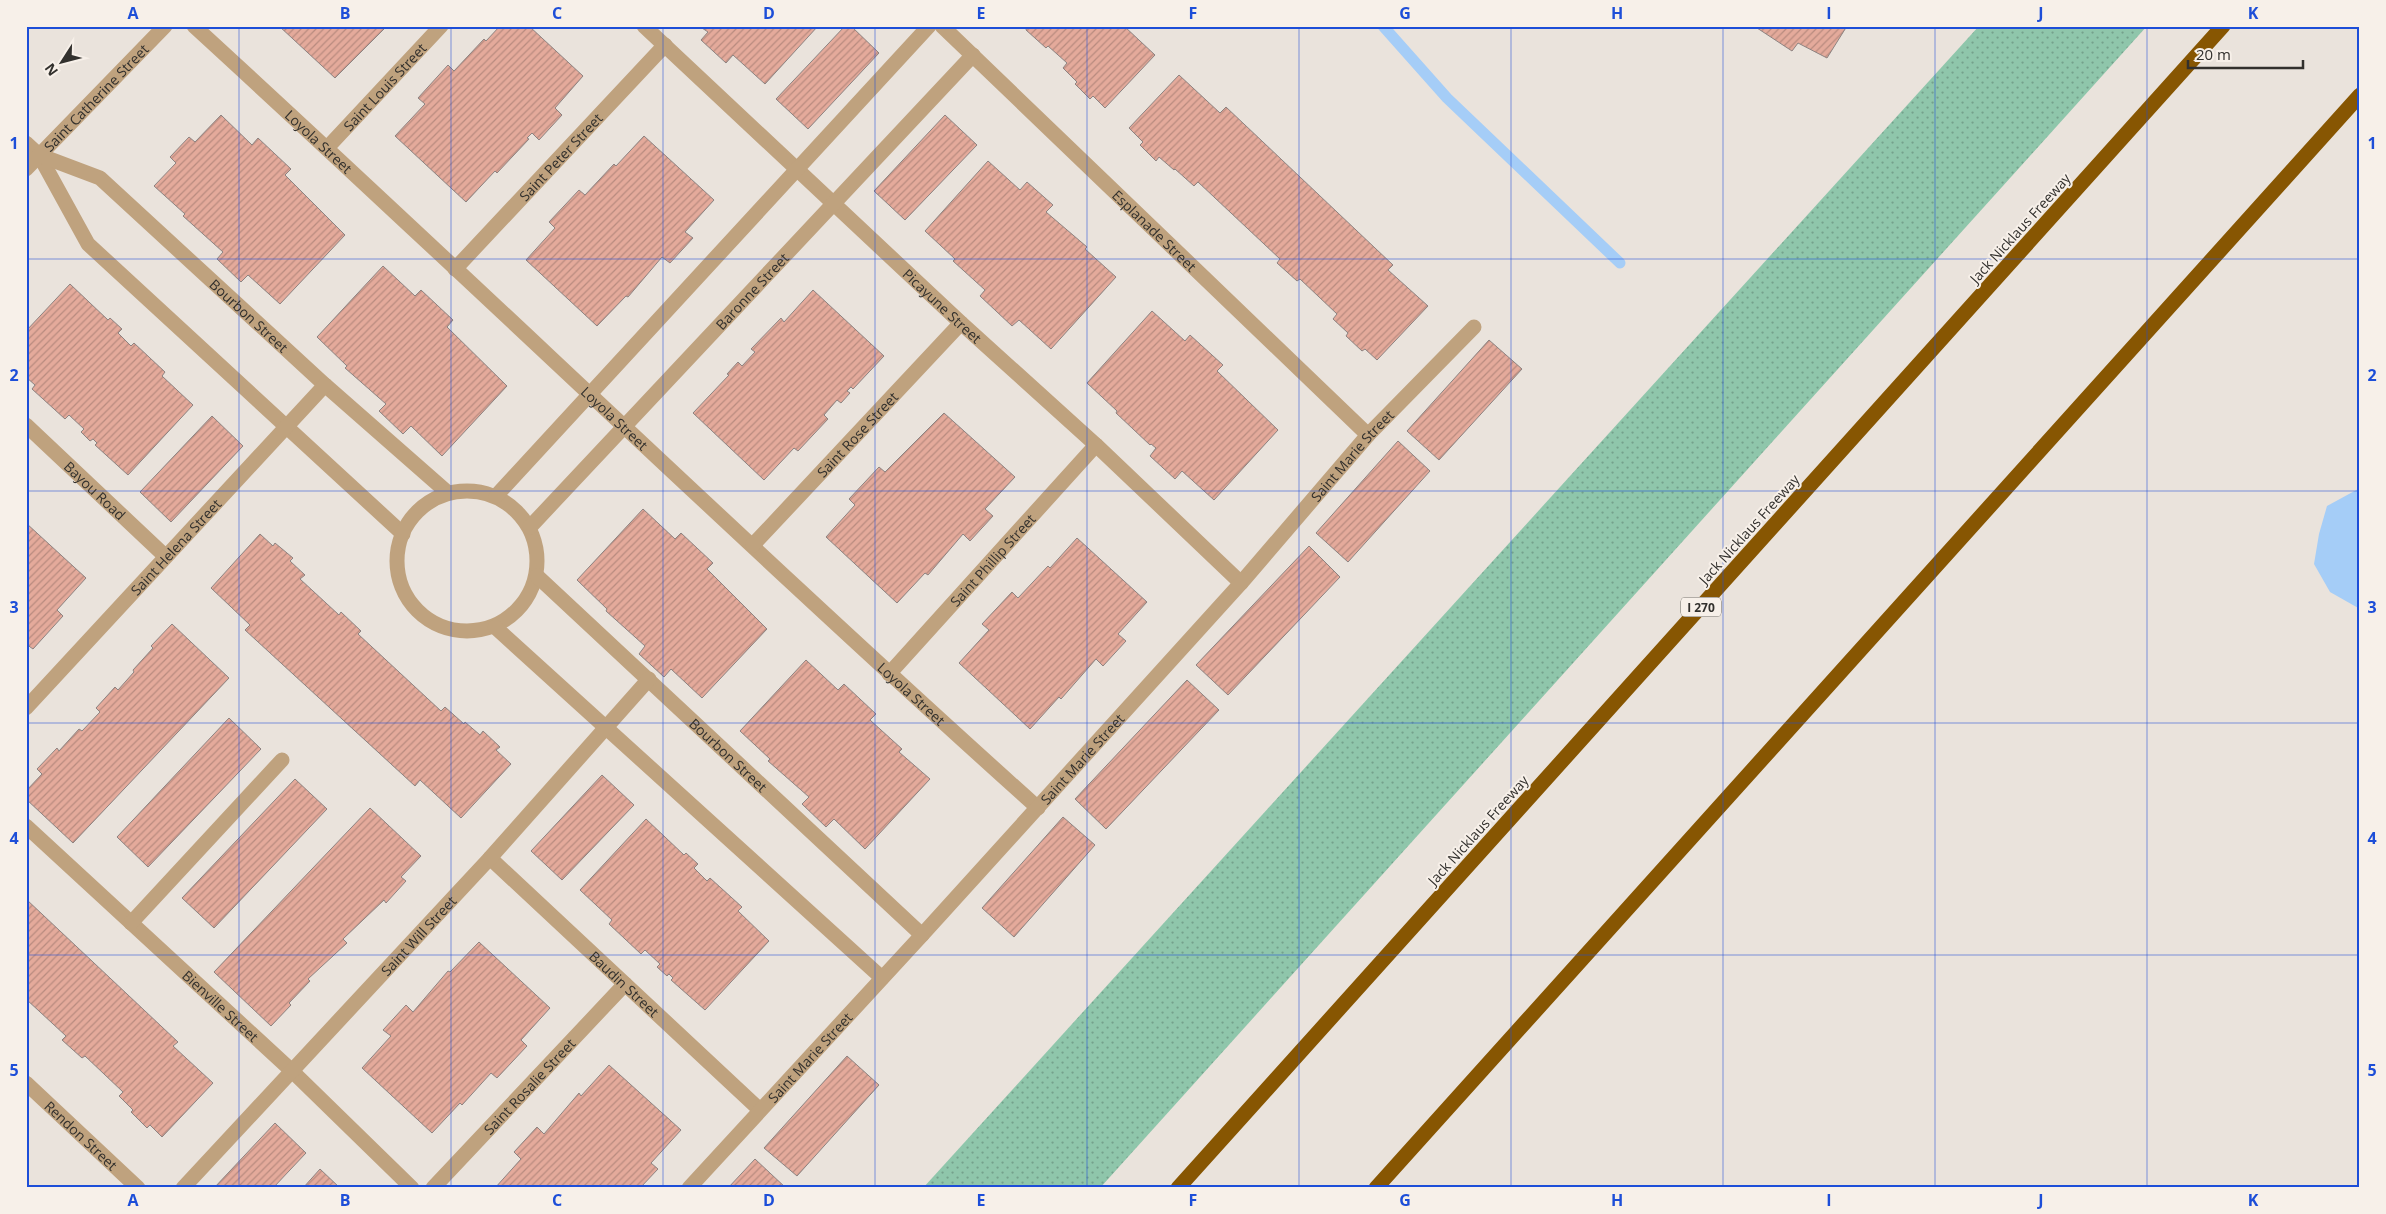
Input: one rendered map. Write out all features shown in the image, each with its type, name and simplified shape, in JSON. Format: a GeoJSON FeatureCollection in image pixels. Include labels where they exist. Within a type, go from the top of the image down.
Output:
{"type":"FeatureCollection","features":[{"type":"Feature","properties":{"kind":"highway","name":"Jack Nicklaus Freeway"},"geometry":{"type":"LineString","coordinates":[[1178,1188],[2223,26]]}},
{"type":"Feature","properties":{"kind":"highway"},"geometry":{"type":"LineString","coordinates":[[1376,1188],[2360,95]]}},
{"type":"Feature","properties":{"kind":"street","name":"Saint Catherine Street"},"geometry":{"type":"LineString","coordinates":[[26,169],[165,26]]}},
{"type":"Feature","properties":{"kind":"street","name":"Loyola Street"},"geometry":{"type":"LineString","coordinates":[[194,26],[753,545],[889,674],[1038,808]]}},
{"type":"Feature","properties":{"kind":"street","name":"Saint Louis Street"},"geometry":{"type":"LineString","coordinates":[[326,148],[441,26]]}},
{"type":"Feature","properties":{"kind":"street","name":"Picayune Street"},"geometry":{"type":"LineString","coordinates":[[644,26],[798,168],[961,323],[1096,445],[1241,583]]}},
{"type":"Feature","properties":{"kind":"street"},"geometry":{"type":"LineString","coordinates":[[496,496],[929,26]]}},
{"type":"Feature","properties":{"kind":"street","name":"Esplanade Street"},"geometry":{"type":"LineString","coordinates":[[942,26],[1368,435]]}},
{"type":"Feature","properties":{"kind":"street","name":"Saint Peter Street"},"geometry":{"type":"LineString","coordinates":[[455,269],[665,45]]}},
{"type":"Feature","properties":{"kind":"street","name":"Baronne Street"},"geometry":{"type":"LineString","coordinates":[[530,527],[973,55]]}},
{"type":"Feature","properties":{"kind":"street","name":"Bourbon Street"},"geometry":{"type":"LineString","coordinates":[[26,143],[39,156],[88,244],[403,534]]}},
{"type":"Feature","properties":{"kind":"street","name":"Bourbon Street"},"geometry":{"type":"LineString","coordinates":[[39,156],[100,178],[325,385],[448,493]]}},
{"type":"Feature","properties":{"kind":"street","name":"Saint Rose Street"},"geometry":{"type":"LineString","coordinates":[[753,545],[961,323]]}},
{"type":"Feature","properties":{"kind":"street","name":"Saint Marie Street"},"geometry":{"type":"LineString","coordinates":[[688,1188],[1038,808],[1241,583],[1368,435],[1474,327]]}},
{"type":"Feature","properties":{"kind":"street","name":"Saint Helena Street"},"geometry":{"type":"LineString","coordinates":[[26,708],[325,385]]}},
{"type":"Feature","properties":{"kind":"street","name":"Bayou Road"},"geometry":{"type":"LineString","coordinates":[[28,430],[166,556]]}},
{"type":"Feature","properties":{"kind":"street","name":"Saint Phillip Street"},"geometry":{"type":"LineString","coordinates":[[889,674],[1096,445]]}},
{"type":"Feature","properties":{"kind":"street"},"geometry":{"type":"LineString","coordinates":[[472,490],[496,496],[517,510],[530,527],[538,551],[537,576],[528,598],[516,613],[495,627],[471,632],[446,629],[424,618],[404,594],[396,570],[398,545],[408,522],[425,504],[448,493],[472,490]]}},
{"type":"Feature","properties":{"kind":"street","name":"Bourbon Street"},"geometry":{"type":"LineString","coordinates":[[537,576],[922,935]]}},
{"type":"Feature","properties":{"kind":"street"},"geometry":{"type":"LineString","coordinates":[[495,627],[882,978]]}},
{"type":"Feature","properties":{"kind":"street","name":"Saint Will Street"},"geometry":{"type":"LineString","coordinates":[[183,1188],[490,858],[649,680]]}},
{"type":"Feature","properties":{"kind":"street"},"geometry":{"type":"LineString","coordinates":[[131,923],[282,760]]}},
{"type":"Feature","properties":{"kind":"street","name":"Bienville Street"},"geometry":{"type":"LineString","coordinates":[[26,826],[292,1071],[412,1188]]}},
{"type":"Feature","properties":{"kind":"street","name":"Baudin Street"},"geometry":{"type":"LineString","coordinates":[[490,858],[760,1110]]}},
{"type":"Feature","properties":{"kind":"street","name":"Saint Rosalie Street"},"geometry":{"type":"LineString","coordinates":[[433,1188],[625,984]]}},
{"type":"Feature","properties":{"kind":"street","name":"Rendon Street"},"geometry":{"type":"LineString","coordinates":[[26,1083],[138,1188]]}},
{"type":"Feature","properties":{"kind":"green space"},"geometry":{"type":"Polygon","coordinates":[[[1979,26],[2147,26],[1100,1188],[923,1188],[1979,26]]]}},
{"type":"Feature","properties":{"kind":"water"},"geometry":{"type":"Polygon","coordinates":[[[2360,488],[2360,609],[2330,592],[2314,564],[2319,534],[2327,506],[2360,488]]]}},
{"type":"Feature","properties":{"kind":"building"},"geometry":{"type":"Polygon","coordinates":[[[279,26],[387,26],[335,78],[279,26]]]}},
{"type":"Feature","properties":{"kind":"building"},"geometry":{"type":"Polygon","coordinates":[[[500,26],[529,26],[583,76],[555,108],[562,115],[539,140],[532,133],[527,138],[529,139],[497,173],[495,171],[466,202],[395,136],[425,104],[418,98],[448,65],[454,71],[484,39],[486,41],[500,26]]]}},
{"type":"Feature","properties":{"kind":"building"},"geometry":{"type":"Polygon","coordinates":[[[699,26],[818,26],[765,84],[733,55],[726,63],[701,40],[708,32],[699,26]]]}},
{"type":"Feature","properties":{"kind":"building"},"geometry":{"type":"Polygon","coordinates":[[[845,26],[851,26],[879,53],[808,129],[776,99],[845,26]]]}},
{"type":"Feature","properties":{"kind":"building"},"geometry":{"type":"Polygon","coordinates":[[[1027,26],[1124,26],[1155,55],[1105,108],[1093,96],[1090,99],[1075,84],[1077,82],[1063,68],[1067,63],[1026,30],[1027,26]]]}},
{"type":"Feature","properties":{"kind":"building"},"geometry":{"type":"Polygon","coordinates":[[[1754,26],[1847,26],[1827,58],[1798,43],[1792,51],[1754,26]]]}},
{"type":"Feature","properties":{"kind":"building"},"geometry":{"type":"Polygon","coordinates":[[[1179,75],[1220,113],[1226,107],[1393,265],[1388,270],[1428,306],[1377,360],[1365,349],[1362,351],[1346,336],[1348,333],[1333,319],[1337,314],[1300,279],[1297,281],[1277,263],[1280,259],[1198,182],[1194,186],[1159,157],[1156,161],[1140,145],[1143,142],[1129,128],[1179,75]]]}},
{"type":"Feature","properties":{"kind":"building"},"geometry":{"type":"Polygon","coordinates":[[[221,115],[252,145],[258,138],[291,169],[285,175],[345,235],[280,304],[248,275],[241,282],[217,259],[223,252],[183,216],[185,214],[154,186],[176,163],[170,157],[189,137],[195,142],[221,115]]]}},
{"type":"Feature","properties":{"kind":"building"},"geometry":{"type":"Polygon","coordinates":[[[945,115],[977,145],[905,220],[874,191],[945,115]]]}},
{"type":"Feature","properties":{"kind":"building"},"geometry":{"type":"Polygon","coordinates":[[[644,136],[714,200],[685,232],[693,238],[670,263],[662,257],[628,297],[626,296],[597,326],[526,260],[555,228],[549,222],[579,190],[585,195],[644,136]]]}},
{"type":"Feature","properties":{"kind":"building"},"geometry":{"type":"Polygon","coordinates":[[[988,161],[1020,190],[1027,182],[1053,205],[1046,212],[1087,247],[1085,249],[1116,277],[1051,349],[1019,320],[1012,326],[980,296],[985,290],[953,261],[955,259],[925,231],[988,161]]]}},
{"type":"Feature","properties":{"kind":"building"},"geometry":{"type":"Polygon","coordinates":[[[383,266],[415,296],[421,290],[453,320],[447,327],[507,386],[442,456],[411,426],[403,434],[379,411],[386,404],[345,368],[347,366],[317,337],[383,266]]]}},
{"type":"Feature","properties":{"kind":"building"},"geometry":{"type":"Polygon","coordinates":[[[70,284],[108,320],[110,318],[122,329],[118,333],[131,346],[134,343],[165,372],[162,376],[193,405],[128,475],[95,445],[97,443],[93,439],[90,441],[81,432],[84,429],[69,415],[65,419],[32,389],[35,385],[26,377],[26,331],[70,284]]]}},
{"type":"Feature","properties":{"kind":"building"},"geometry":{"type":"Polygon","coordinates":[[[813,290],[884,356],[853,389],[851,387],[847,391],[850,393],[841,403],[837,400],[824,415],[828,419],[798,451],[794,448],[764,480],[693,413],[729,375],[727,374],[738,362],[742,366],[755,352],[751,349],[781,318],[784,322],[813,290]]]}},
{"type":"Feature","properties":{"kind":"building"},"geometry":{"type":"Polygon","coordinates":[[[1152,311],[1185,341],[1190,335],[1223,365],[1217,371],[1278,430],[1214,500],[1182,471],[1175,479],[1150,456],[1156,448],[1150,445],[1116,413],[1117,411],[1087,383],[1152,311]]]}},
{"type":"Feature","properties":{"kind":"building"},"geometry":{"type":"Polygon","coordinates":[[[1489,340],[1522,369],[1439,460],[1407,431],[1489,340]]]}},
{"type":"Feature","properties":{"kind":"building"},"geometry":{"type":"Polygon","coordinates":[[[944,413],[1015,477],[985,509],[993,516],[970,541],[963,534],[928,575],[925,573],[897,603],[826,537],[855,505],[849,499],[879,467],[885,472],[944,413]]]}},
{"type":"Feature","properties":{"kind":"building"},"geometry":{"type":"Polygon","coordinates":[[[212,416],[243,446],[171,522],[140,492],[212,416]]]}},
{"type":"Feature","properties":{"kind":"building"},"geometry":{"type":"Polygon","coordinates":[[[1398,441],[1430,471],[1348,562],[1316,533],[1398,441]]]}},
{"type":"Feature","properties":{"kind":"building"},"geometry":{"type":"Polygon","coordinates":[[[643,509],[675,539],[681,533],[713,563],[707,569],[767,629],[702,698],[671,669],[664,677],[639,654],[645,646],[606,611],[607,609],[577,580],[643,509]]]}},
{"type":"Feature","properties":{"kind":"building"},"geometry":{"type":"Polygon","coordinates":[[[26,523],[86,578],[57,610],[63,616],[33,649],[26,644],[26,523]]]}},
{"type":"Feature","properties":{"kind":"building"},"geometry":{"type":"Polygon","coordinates":[[[260,534],[273,546],[275,543],[293,558],[290,561],[305,575],[300,579],[339,615],[341,612],[361,631],[358,634],[441,711],[445,707],[480,735],[483,731],[500,747],[496,750],[511,764],[461,818],[420,780],[415,786],[245,630],[250,625],[211,588],[260,534]]]}},
{"type":"Feature","properties":{"kind":"building"},"geometry":{"type":"Polygon","coordinates":[[[1077,538],[1147,602],[1118,634],[1126,641],[1103,666],[1096,659],[1061,699],[1059,697],[1030,729],[959,663],[989,630],[982,624],[1012,592],[1018,598],[1048,566],[1050,568],[1077,538]]]}},
{"type":"Feature","properties":{"kind":"building"},"geometry":{"type":"Polygon","coordinates":[[[1309,546],[1340,577],[1228,695],[1196,665],[1309,546]]]}},
{"type":"Feature","properties":{"kind":"building"},"geometry":{"type":"Polygon","coordinates":[[[172,624],[229,678],[73,843],[26,799],[26,791],[42,774],[37,769],[57,748],[59,751],[79,729],[82,731],[100,712],[96,708],[115,687],[118,690],[153,648],[151,646],[172,624]]]}},
{"type":"Feature","properties":{"kind":"building"},"geometry":{"type":"Polygon","coordinates":[[[806,660],[838,690],[844,684],[876,714],[870,720],[902,749],[899,752],[930,779],[865,849],[834,819],[826,827],[802,804],[809,797],[768,761],[770,759],[740,731],[806,660]]]}},
{"type":"Feature","properties":{"kind":"building"},"geometry":{"type":"Polygon","coordinates":[[[1187,680],[1219,710],[1106,829],[1075,799],[1187,680]]]}},
{"type":"Feature","properties":{"kind":"building"},"geometry":{"type":"Polygon","coordinates":[[[229,718],[261,749],[148,867],[117,837],[229,718]]]}},
{"type":"Feature","properties":{"kind":"building"},"geometry":{"type":"Polygon","coordinates":[[[602,775],[634,805],[562,880],[531,851],[602,775]]]}},
{"type":"Feature","properties":{"kind":"building"},"geometry":{"type":"Polygon","coordinates":[[[295,779],[327,809],[214,928],[182,898],[295,779]]]}},
{"type":"Feature","properties":{"kind":"building"},"geometry":{"type":"Polygon","coordinates":[[[370,808],[421,856],[401,877],[406,881],[386,903],[384,900],[343,939],[347,943],[308,979],[310,981],[271,1026],[214,972],[370,808]]]}},
{"type":"Feature","properties":{"kind":"building"},"geometry":{"type":"Polygon","coordinates":[[[1063,817],[1095,845],[1014,937],[982,908],[1063,817]]]}},
{"type":"Feature","properties":{"kind":"building"},"geometry":{"type":"Polygon","coordinates":[[[646,819],[684,855],[686,853],[698,864],[694,868],[707,881],[710,878],[742,907],[738,911],[769,941],[705,1010],[671,980],[673,978],[669,974],[667,976],[657,967],[660,964],[645,950],[641,954],[609,924],[612,920],[580,890],[646,819]]]}},
{"type":"Feature","properties":{"kind":"building"},"geometry":{"type":"Polygon","coordinates":[[[26,899],[178,1042],[173,1046],[213,1083],[162,1137],[150,1125],[147,1128],[131,1112],[133,1110],[119,1096],[123,1092],[85,1056],[82,1058],[62,1040],[66,1036],[26,999],[26,899]]]}},
{"type":"Feature","properties":{"kind":"building"},"geometry":{"type":"Polygon","coordinates":[[[479,942],[550,1008],[521,1040],[527,1046],[497,1078],[491,1073],[462,1105],[460,1103],[432,1133],[362,1068],[391,1036],[383,1030],[406,1005],[413,1012],[448,971],[450,972],[479,942]]]}},
{"type":"Feature","properties":{"kind":"building"},"geometry":{"type":"Polygon","coordinates":[[[847,1056],[879,1085],[797,1176],[764,1148],[847,1056]]]}},
{"type":"Feature","properties":{"kind":"building"},"geometry":{"type":"Polygon","coordinates":[[[609,1065],[681,1130],[651,1163],[658,1169],[640,1188],[495,1188],[521,1159],[514,1152],[537,1127],[544,1134],[579,1093],[581,1096],[609,1065]]]}},
{"type":"Feature","properties":{"kind":"building"},"geometry":{"type":"Polygon","coordinates":[[[275,1123],[306,1153],[273,1188],[214,1188],[275,1123]]]}},
{"type":"Feature","properties":{"kind":"building"},"geometry":{"type":"Polygon","coordinates":[[[755,1159],[786,1188],[728,1188],[755,1159]]]}},
{"type":"Feature","properties":{"kind":"building"},"geometry":{"type":"Polygon","coordinates":[[[320,1169],[340,1188],[303,1188],[320,1169]]]}},
{"type":"Feature","properties":{"kind":"waterway"},"geometry":{"type":"LineString","coordinates":[[1383,26],[1447,98],[1620,263]]}}]}
